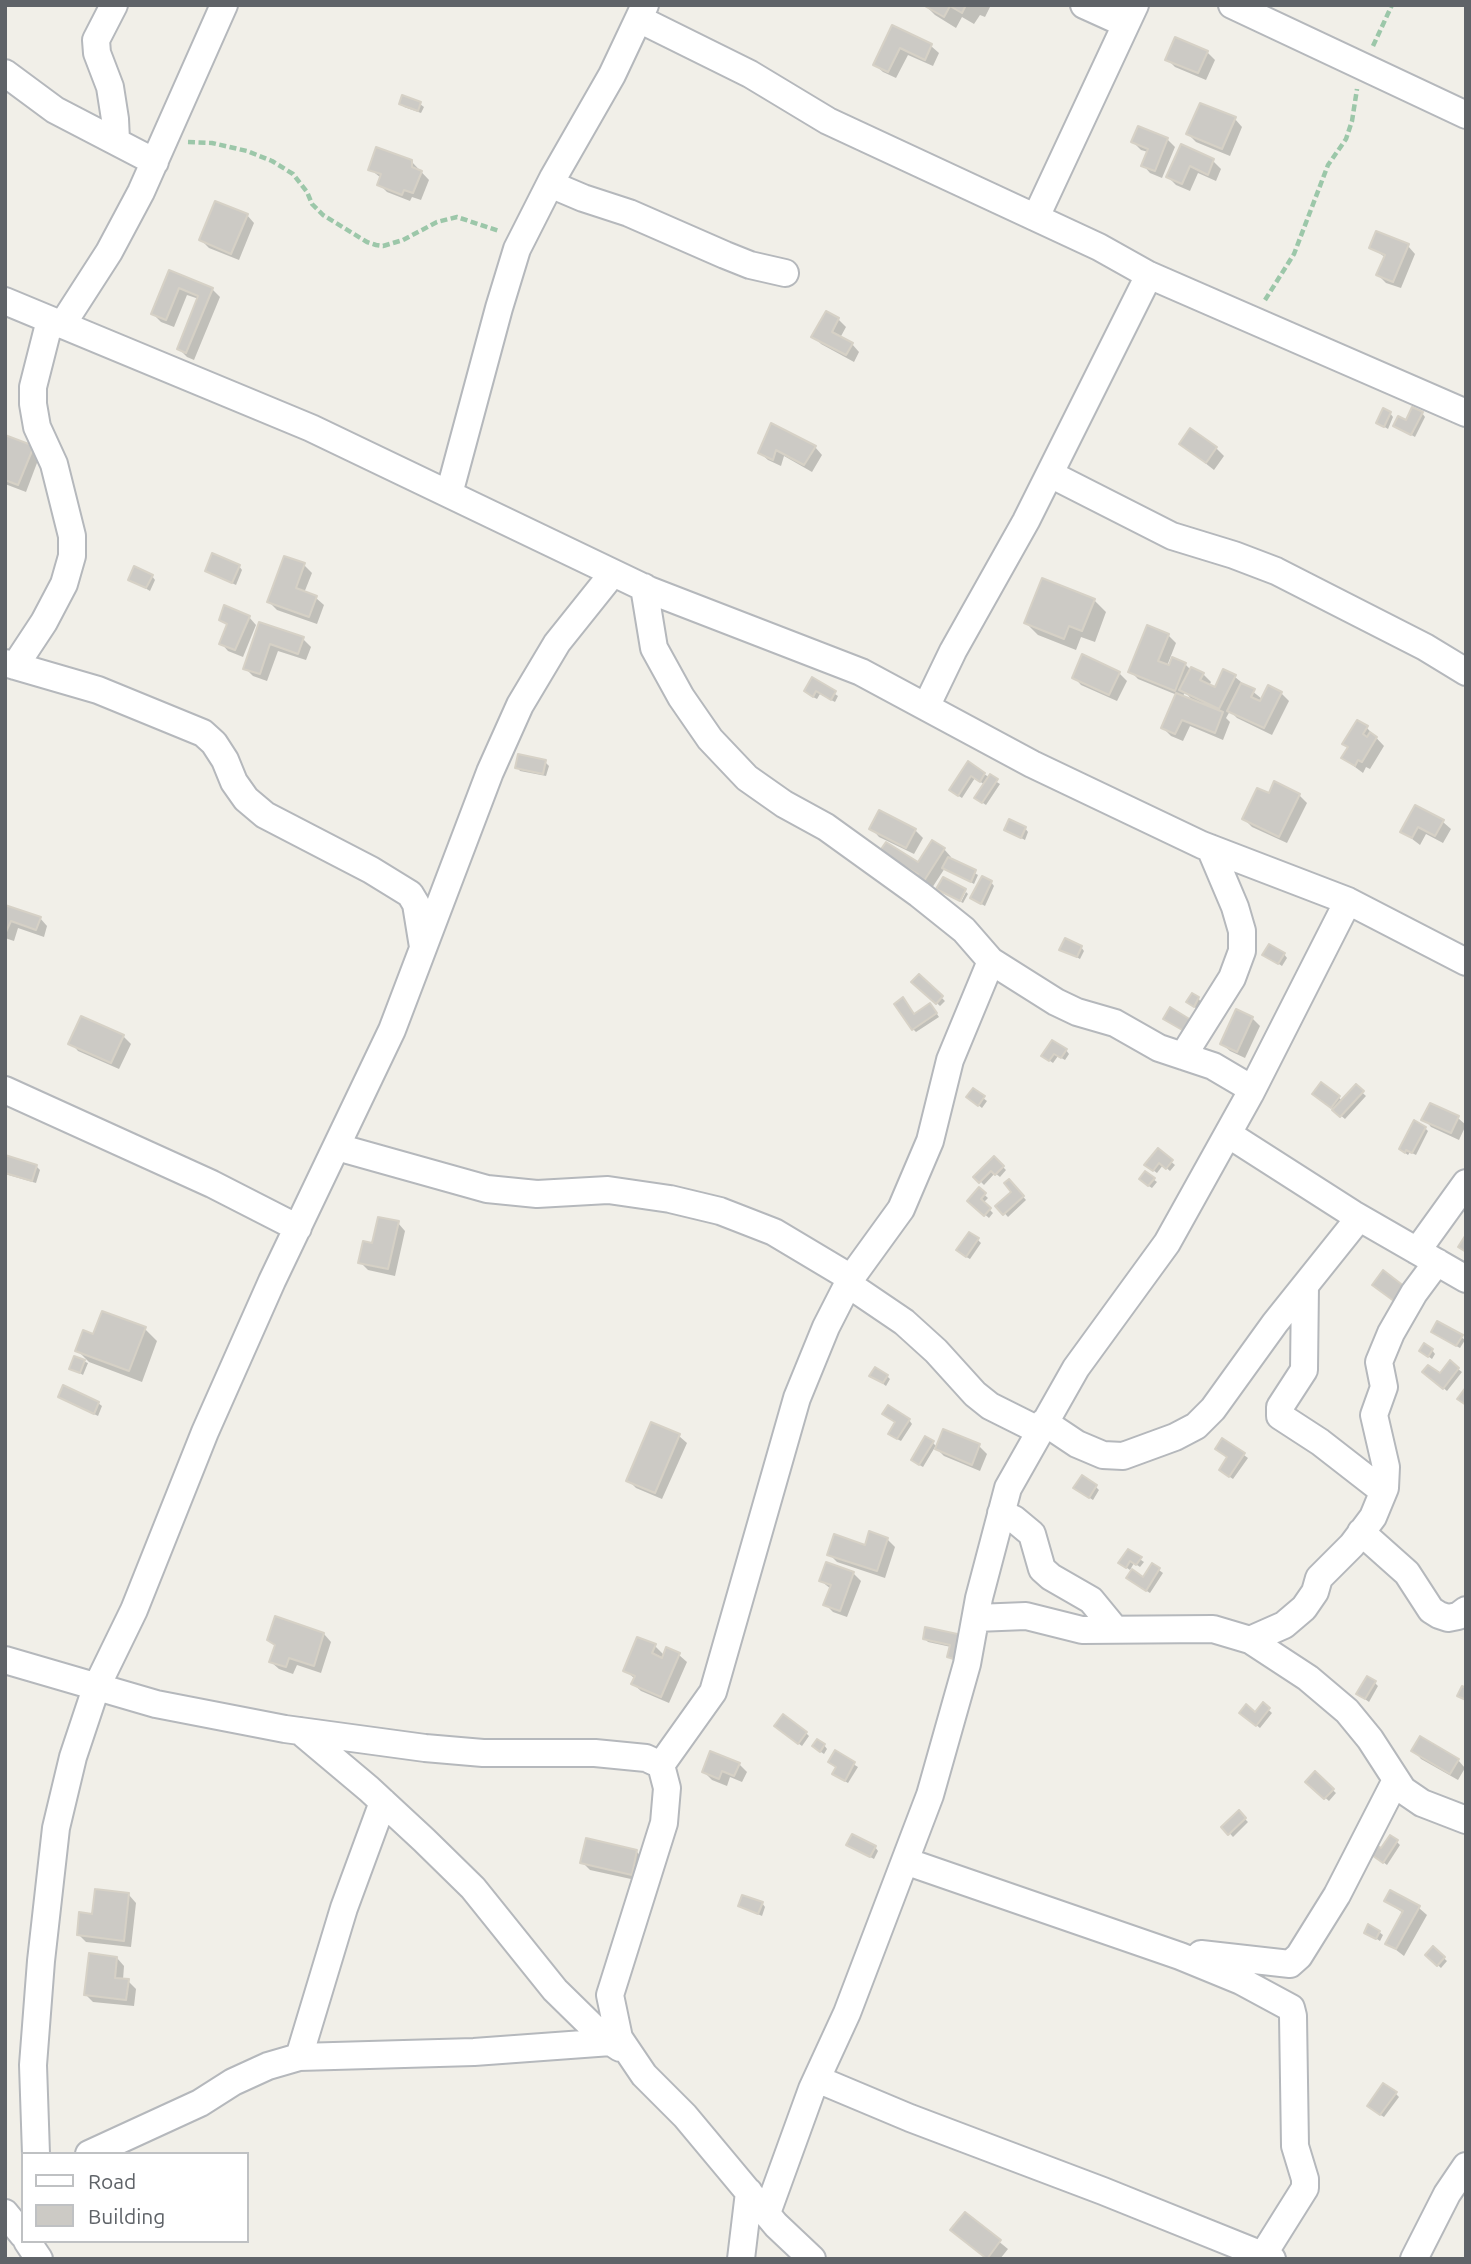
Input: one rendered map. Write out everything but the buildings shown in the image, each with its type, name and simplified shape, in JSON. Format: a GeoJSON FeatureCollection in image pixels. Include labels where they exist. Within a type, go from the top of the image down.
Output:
{"type":"FeatureCollection","features":[{"type":"Feature","properties":{"kind":"street"},"geometry":{"type":"LineString","coordinates":[[114,5],[96,40],[97,53],[110,87],[116,140]]}},
{"type":"Feature","properties":{"kind":"street"},"geometry":{"type":"LineString","coordinates":[[224,5],[159,153],[109,252],[56,322],[33,387],[37,427],[54,464],[72,536],[72,556],[64,584],[44,622],[10,664],[98,690],[203,733],[219,752],[246,799],[265,814],[410,894],[416,904],[423,952]]}},
{"type":"Feature","properties":{"kind":"street"},"geometry":{"type":"LineString","coordinates":[[1036,217],[1131,15],[1084,5]]}},
{"type":"Feature","properties":{"kind":"street"},"geometry":{"type":"LineString","coordinates":[[1232,5],[1466,115]]}},
{"type":"Feature","properties":{"kind":"street"},"geometry":{"type":"LineString","coordinates":[[449,494],[499,308],[524,235],[612,75],[642,12],[828,121],[1099,247],[1149,275],[1466,413]]}},
{"type":"Feature","properties":{"kind":"street"},"geometry":{"type":"LineString","coordinates":[[5,73],[55,110],[116,140],[159,153]]}},
{"type":"Feature","properties":{"kind":"street"},"geometry":{"type":"LineString","coordinates":[[550,184],[629,213],[738,260],[785,272]]}},
{"type":"Feature","properties":{"kind":"street"},"geometry":{"type":"LineString","coordinates":[[926,707],[953,651],[1050,474],[1149,275]]}},
{"type":"Feature","properties":{"kind":"street"},"geometry":{"type":"LineString","coordinates":[[5,301],[311,428],[644,587],[861,672],[1032,764],[1210,848],[1348,901],[1463,955]]}},
{"type":"Feature","properties":{"kind":"street"},"geometry":{"type":"LineString","coordinates":[[1050,474],[1172,536],[1234,555],[1276,572],[1425,648],[1466,672]]}},
{"type":"Feature","properties":{"kind":"street"},"geometry":{"type":"LineString","coordinates":[[36,2152],[33,2065],[56,1828],[74,1757],[96,1688],[134,1610],[205,1432],[391,1030],[486,784],[520,705],[557,643],[613,573]]}},
{"type":"Feature","properties":{"kind":"street"},"geometry":{"type":"LineString","coordinates":[[644,587],[654,648],[681,697],[710,739],[747,778],[826,827],[919,894],[964,930],[991,961],[1056,1002],[1077,1012],[1115,1023],[1159,1048],[1213,1066],[1252,1089]]}},
{"type":"Feature","properties":{"kind":"street"},"geometry":{"type":"LineString","coordinates":[[1183,1056],[1233,978],[1242,951],[1242,931],[1235,907],[1222,882],[1210,848]]}},
{"type":"Feature","properties":{"kind":"street"},"geometry":{"type":"LineString","coordinates":[[767,2213],[930,1795],[967,1664],[1008,1488],[1076,1368],[1167,1243],[1252,1089],[1348,901]]}},
{"type":"Feature","properties":{"kind":"street"},"geometry":{"type":"LineString","coordinates":[[661,1765],[713,1692],[797,1398],[826,1327],[850,1281],[901,1209],[930,1141],[950,1060],[991,961]]}},
{"type":"Feature","properties":{"kind":"street"},"geometry":{"type":"LineString","coordinates":[[5,1090],[212,1184],[298,1228]]}},
{"type":"Feature","properties":{"kind":"street"},"geometry":{"type":"LineString","coordinates":[[1228,1134],[1359,1218],[1466,1279]]}},
{"type":"Feature","properties":{"kind":"street"},"geometry":{"type":"LineString","coordinates":[[337,1147],[487,1189],[537,1195],[608,1190],[670,1199],[720,1211],[774,1232],[850,1281],[904,1322],[990,1406],[1042,1426],[1103,1455],[1123,1456],[1175,1437],[1196,1426],[1213,1409],[1267,1333],[1359,1218]]}},
{"type":"Feature","properties":{"kind":"street"},"geometry":{"type":"LineString","coordinates":[[1250,1640],[1284,1625],[1304,1608],[1315,1592],[1319,1578],[1373,1517],[1383,1491],[1386,1467],[1374,1415],[1384,1387],[1379,1362],[1391,1333],[1414,1293],[1427,1257],[1466,1183]]}},
{"type":"Feature","properties":{"kind":"street"},"geometry":{"type":"LineString","coordinates":[[1305,1286],[1304,1370],[1280,1407],[1280,1416],[1320,1442],[1383,1491]]}},
{"type":"Feature","properties":{"kind":"street"},"geometry":{"type":"LineString","coordinates":[[1001,1513],[1014,1518],[1032,1534],[1042,1569],[1091,1600],[1114,1628]]}},
{"type":"Feature","properties":{"kind":"street"},"geometry":{"type":"LineString","coordinates":[[1361,1532],[1407,1573],[1439,1615],[1448,1618],[1458,1616],[1466,1610]]}},
{"type":"Feature","properties":{"kind":"street"},"geometry":{"type":"LineString","coordinates":[[976,1618],[1026,1616],[1082,1630],[1213,1629],[1250,1640],[1308,1678],[1346,1711],[1370,1739],[1403,1790],[1422,1803],[1466,1820]]}},
{"type":"Feature","properties":{"kind":"street"},"geometry":{"type":"LineString","coordinates":[[5,1660],[156,1704],[300,1731],[483,1753],[608,1754],[646,1758],[661,1765]]}},
{"type":"Feature","properties":{"kind":"street"},"geometry":{"type":"LineString","coordinates":[[300,1731],[383,1802],[473,1888],[555,1990],[603,2037],[622,2049],[685,2116],[776,2225],[812,2259]]}},
{"type":"Feature","properties":{"kind":"street"},"geometry":{"type":"LineString","coordinates":[[622,2049],[610,1994],[664,1823],[667,1788],[661,1765]]}},
{"type":"Feature","properties":{"kind":"street"},"geometry":{"type":"LineString","coordinates":[[1179,1955],[1201,1954],[1290,1964],[1299,1956],[1337,1895],[1396,1780]]}},
{"type":"Feature","properties":{"kind":"street"},"geometry":{"type":"LineString","coordinates":[[299,2057],[344,1908],[383,1802]]}},
{"type":"Feature","properties":{"kind":"street"},"geometry":{"type":"LineString","coordinates":[[817,2079],[1261,2256],[1305,2188],[1305,2179],[1294,2146],[1293,2016],[1288,2005],[1179,1955],[905,1861]]}},
{"type":"Feature","properties":{"kind":"street"},"geometry":{"type":"LineString","coordinates":[[93,2152],[200,2103],[233,2082],[268,2066],[299,2057],[622,2049]]}},
{"type":"Feature","properties":{"kind":"street"},"geometry":{"type":"LineString","coordinates":[[1418,2257],[1447,2194],[1466,2166]]}},
{"type":"Feature","properties":{"kind":"street"},"geometry":{"type":"LineString","coordinates":[[741,2259],[749,2192]]}},
{"type":"Feature","properties":{"kind":"street"},"geometry":{"type":"LineString","coordinates":[[5,2213],[21,2233]]}},
{"type":"Feature","properties":{"kind":"street"},"geometry":{"type":"LineString","coordinates":[[29,2243],[41,2259]]}},
{"type":"Feature","properties":{"kind":"path"},"geometry":{"type":"LineString","coordinates":[[1249,319],[1278,283],[1294,254],[1328,165],[1346,139],[1352,121],[1361,65],[1392,5]]}},
{"type":"Feature","properties":{"kind":"path"},"geometry":{"type":"LineString","coordinates":[[159,153],[212,143],[247,151],[272,161],[293,174],[307,192],[312,204],[323,215],[376,245],[383,246],[403,240],[437,222],[457,217],[496,230],[524,235]]}}]}
